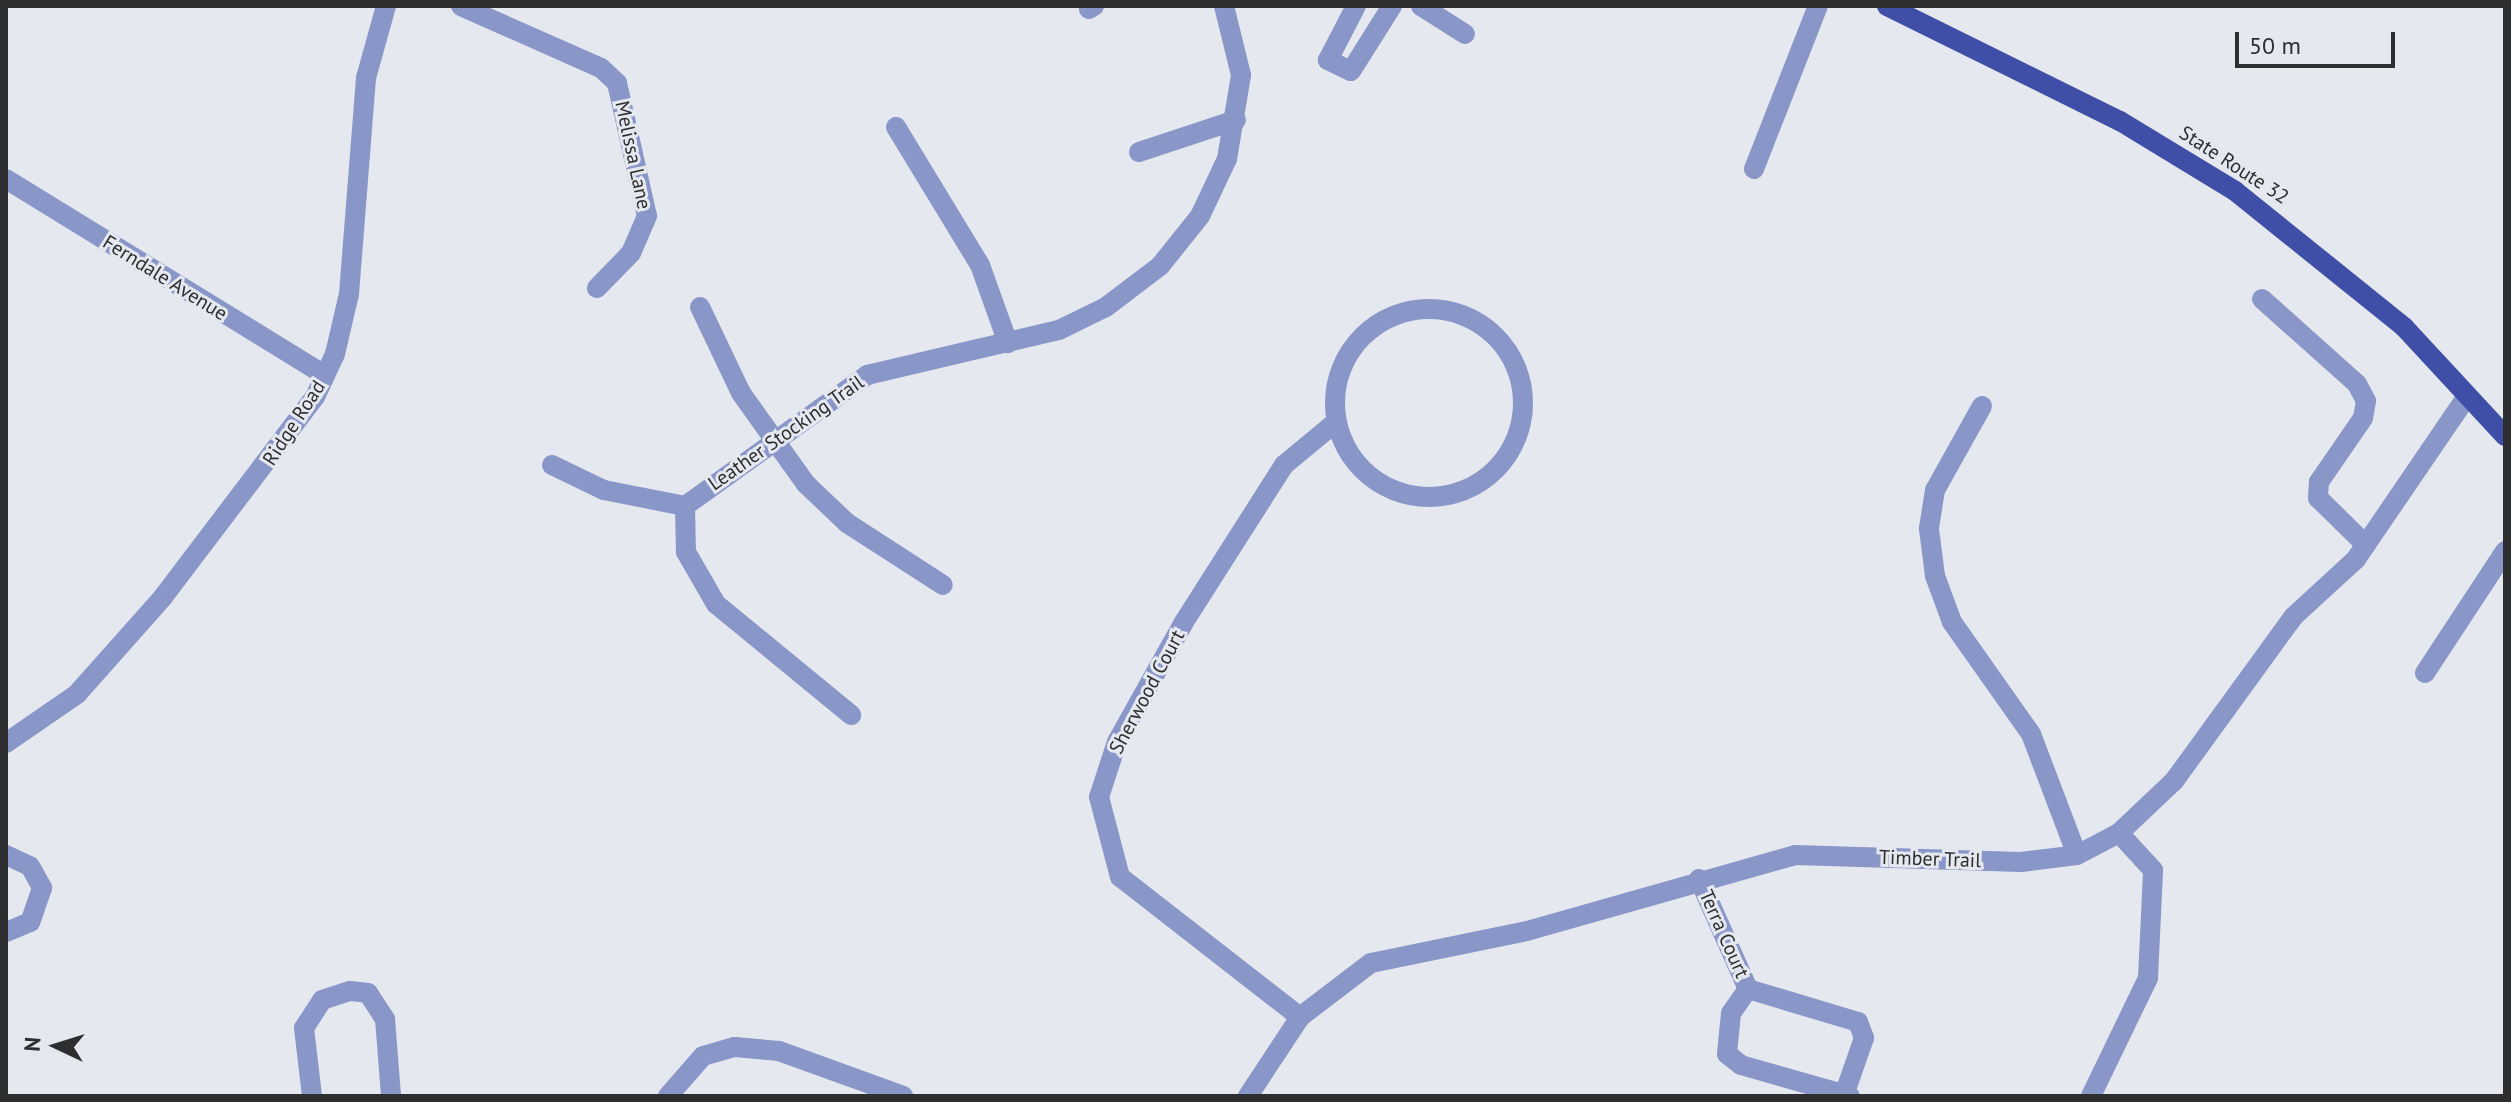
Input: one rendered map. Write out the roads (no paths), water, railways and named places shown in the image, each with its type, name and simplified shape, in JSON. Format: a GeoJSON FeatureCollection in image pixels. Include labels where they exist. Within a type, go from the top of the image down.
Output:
{"type":"FeatureCollection","features":[{"type":"Feature","properties":{"kind":"main road","name":"State Route 32"},"geometry":{"type":"LineString","coordinates":[[1887,6],[2120,121],[2235,191],[2336,266],[2505,436]]}},
{"type":"Feature","properties":{"kind":"street","name":"Ridge Road"},"geometry":{"type":"LineString","coordinates":[[6,743],[77,694],[163,597],[291,434],[325,375],[349,294],[366,78],[386,6]]}},
{"type":"Feature","properties":{"kind":"street","name":"Melissa Lane"},"geometry":{"type":"LineString","coordinates":[[461,6],[601,68],[617,83],[647,216],[631,253],[597,288]]}},
{"type":"Feature","properties":{"kind":"street","name":"Leather Stocking Trail"},"geometry":{"type":"LineString","coordinates":[[685,506],[867,375],[1008,343],[1106,307],[1160,266],[1200,216],[1236,120],[1241,75],[1224,6]]}},
{"type":"Feature","properties":{"kind":"street"},"geometry":{"type":"LineString","coordinates":[[1356,6],[1328,60],[1351,71],[1392,6]]}},
{"type":"Feature","properties":{"kind":"street"},"geometry":{"type":"LineString","coordinates":[[1421,6],[1465,34]]}},
{"type":"Feature","properties":{"kind":"street"},"geometry":{"type":"LineString","coordinates":[[1754,169],[1818,6]]}},
{"type":"Feature","properties":{"kind":"street"},"geometry":{"type":"LineString","coordinates":[[1139,152],[1236,120]]}},
{"type":"Feature","properties":{"kind":"street"},"geometry":{"type":"LineString","coordinates":[[896,127],[980,265],[1008,343]]}},
{"type":"Feature","properties":{"kind":"street","name":"Ferndale Avenue"},"geometry":{"type":"LineString","coordinates":[[6,179],[325,375]]}},
{"type":"Feature","properties":{"kind":"street"},"geometry":{"type":"LineString","coordinates":[[2262,299],[2357,384],[2366,401],[2363,418],[2319,482],[2318,498],[2366,545]]}},
{"type":"Feature","properties":{"kind":"street"},"geometry":{"type":"LineString","coordinates":[[700,307],[772,441],[847,523],[943,585]]}},
{"type":"Feature","properties":{"kind":"street"},"geometry":{"type":"LineString","coordinates":[[1454,311],[1506,347],[1520,374],[1519,435],[1481,483],[1453,495],[1423,498],[1380,483],[1347,451],[1336,422],[1345,360],[1391,316],[1454,311]]}},
{"type":"Feature","properties":{"kind":"street","name":"Timber Trail"},"geometry":{"type":"LineString","coordinates":[[1251,1095],[1300,1017],[1371,963],[1527,931],[1699,879],[1795,855],[2021,862],[2077,855],[2119,833],[2174,781],[2293,617],[2366,545],[2467,396]]}},
{"type":"Feature","properties":{"kind":"street"},"geometry":{"type":"LineString","coordinates":[[1982,406],[1935,490],[1929,529],[1935,576],[1952,622],[2031,734],[2077,855]]}},
{"type":"Feature","properties":{"kind":"street","name":"Sherwood Court"},"geometry":{"type":"LineString","coordinates":[[1300,1017],[1120,877],[1099,797],[1117,742],[1184,622],[1284,465],[1336,422]]}},
{"type":"Feature","properties":{"kind":"street"},"geometry":{"type":"LineString","coordinates":[[552,465],[604,490],[685,506],[686,552],[716,604],[851,715]]}},
{"type":"Feature","properties":{"kind":"street"},"geometry":{"type":"LineString","coordinates":[[2425,673],[2505,551]]}},
{"type":"Feature","properties":{"kind":"street"},"geometry":{"type":"LineString","coordinates":[[2091,1096],[2148,978],[2153,870],[2119,833]]}},
{"type":"Feature","properties":{"kind":"street"},"geometry":{"type":"LineString","coordinates":[[6,855],[30,866],[42,888],[30,922],[6,933]]}},
{"type":"Feature","properties":{"kind":"street","name":"Terra Court"},"geometry":{"type":"LineString","coordinates":[[1699,879],[1748,989],[1858,1022],[1864,1038],[1847,1095],[1741,1065],[1727,1054],[1731,1013],[1748,989]]}},
{"type":"Feature","properties":{"kind":"street"},"geometry":{"type":"LineString","coordinates":[[312,1096],[304,1028],[322,1000],[350,991],[368,993],[385,1019],[391,1096]]}},
{"type":"Feature","properties":{"kind":"street"},"geometry":{"type":"LineString","coordinates":[[668,1096],[703,1056],[735,1047],[779,1051],[903,1096]]}}]}
